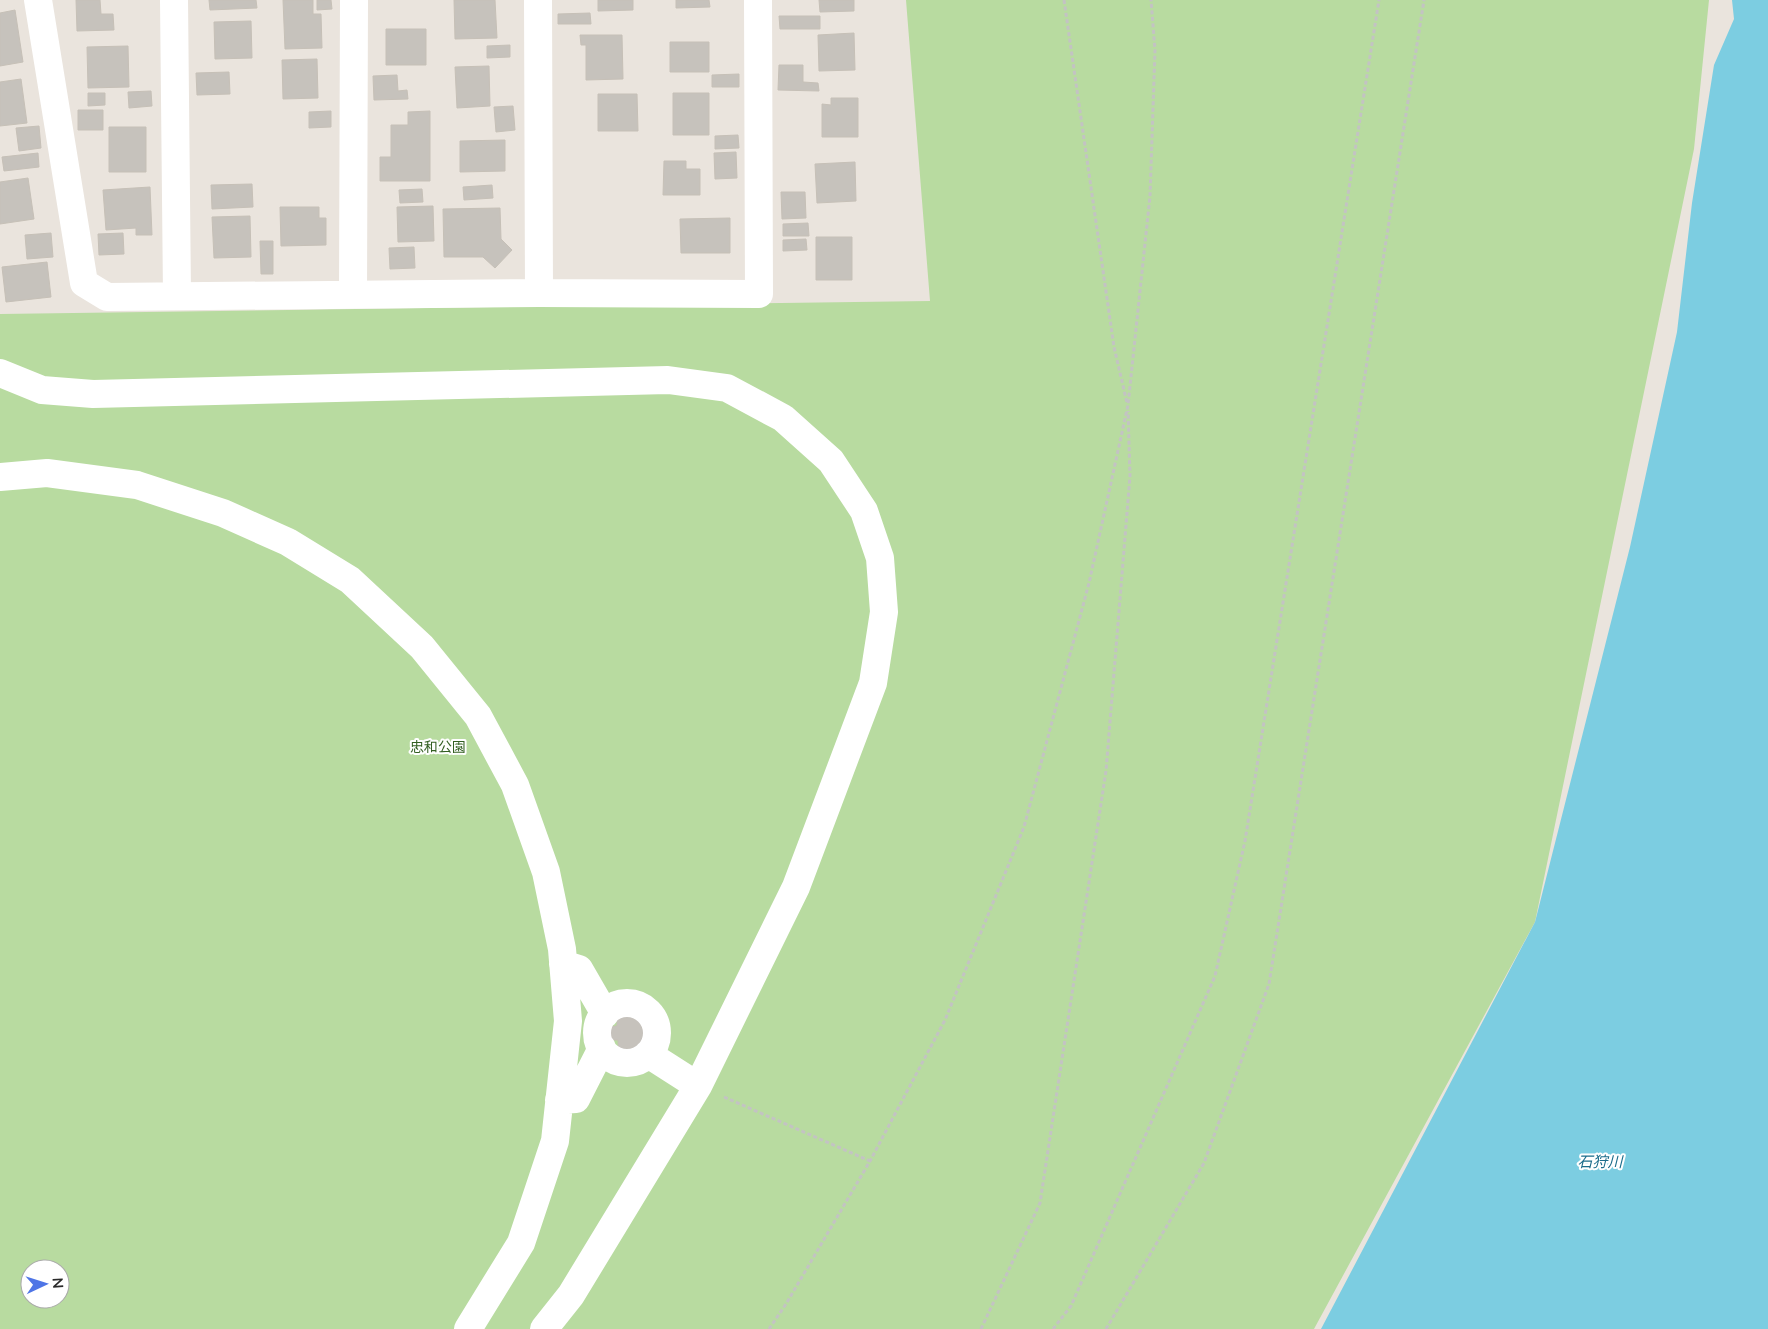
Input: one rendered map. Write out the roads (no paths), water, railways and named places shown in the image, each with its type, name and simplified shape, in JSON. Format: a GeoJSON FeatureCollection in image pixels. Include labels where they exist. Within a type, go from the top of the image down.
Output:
{"type":"FeatureCollection","features":[{"type":"Feature","properties":{"kind":"street"},"geometry":{"type":"LineString","coordinates":[[38,0],[84,283],[107,297],[538,293],[759,294],[758,0]]}},
{"type":"Feature","properties":{"kind":"street"},"geometry":{"type":"LineString","coordinates":[[174,0],[177,295]]}},
{"type":"Feature","properties":{"kind":"street"},"geometry":{"type":"LineString","coordinates":[[353,295],[354,0]]}},
{"type":"Feature","properties":{"kind":"street"},"geometry":{"type":"LineString","coordinates":[[538,0],[538,293]]}},
{"type":"Feature","properties":{"kind":"street"},"geometry":{"type":"LineString","coordinates":[[0,373],[42,390],[93,394],[668,380],[727,388],[783,418],[831,461],[864,510],[880,558],[884,612],[873,682],[796,887],[698,1086],[571,1295],[544,1329]]}},
{"type":"Feature","properties":{"kind":"street"},"geometry":{"type":"LineString","coordinates":[[0,477],[47,473],[137,485],[223,513],[288,542],[350,580],[422,647],[478,716],[515,786],[546,872],[562,949],[568,1021],[555,1141],[521,1243],[468,1329]]}},
{"type":"Feature","properties":{"kind":"street"},"geometry":{"type":"LineString","coordinates":[[563,964],[579,969],[604,1014]]}},
{"type":"Feature","properties":{"kind":"street"},"geometry":{"type":"LineString","coordinates":[[627,1003],[639,1005],[649,1012],[655,1022],[657,1033],[654,1044],[648,1054],[638,1061],[627,1063],[615,1060],[606,1054],[602,1048],[597,1032],[604,1014],[616,1005],[627,1003]]}},
{"type":"Feature","properties":{"kind":"street"},"geometry":{"type":"LineString","coordinates":[[559,1100],[576,1099],[602,1048]]}},
{"type":"Feature","properties":{"kind":"street"},"geometry":{"type":"LineString","coordinates":[[648,1054],[698,1086]]}},
{"type":"Feature","properties":{"kind":"water","name":"石狩川"},"geometry":{"type":"Polygon","coordinates":[[[1732,0],[1768,0],[1768,1329],[1321,1329],[1535,922],[1630,547],[1677,332],[1692,203],[1714,65],[1734,19],[1732,0]]]}},
{"type":"Feature","properties":{"kind":"park label","name":"忠和公園"},"geometry":{"type":"Point","coordinates":[438,746]}}]}
